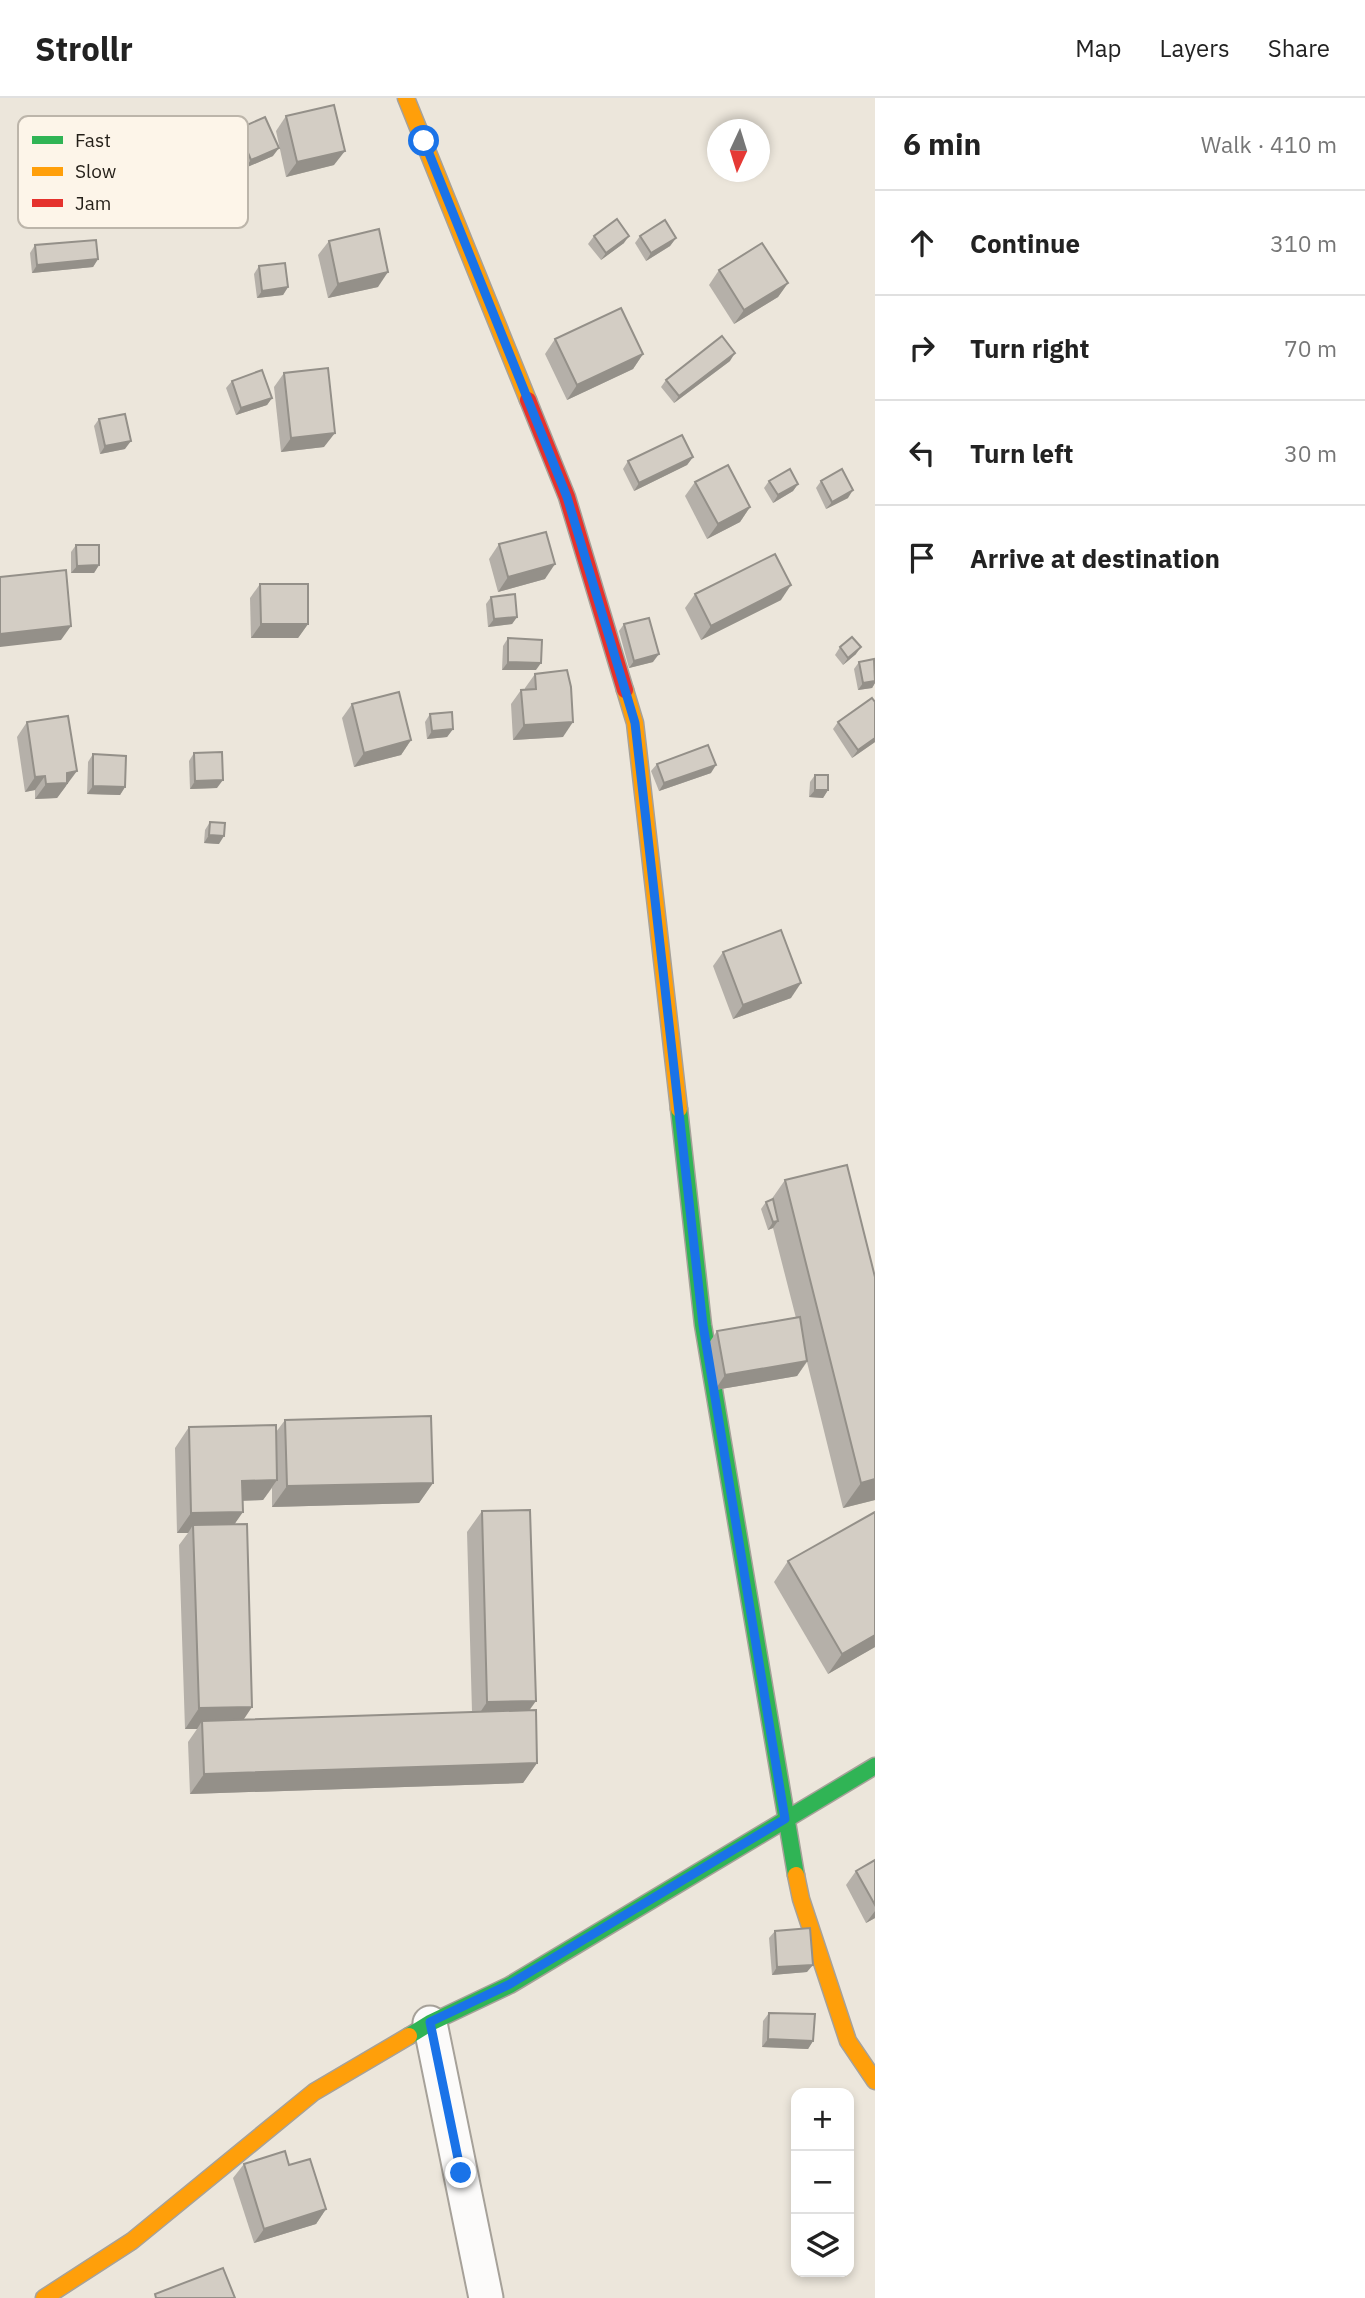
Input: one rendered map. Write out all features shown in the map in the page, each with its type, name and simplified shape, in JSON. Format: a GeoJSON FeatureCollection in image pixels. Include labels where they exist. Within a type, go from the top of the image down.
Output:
{"type":"FeatureCollection","features":[{"type":"Feature","properties":{"kind":"street"},"geometry":{"type":"LineString","coordinates":[[406,98],[567,497],[635,723],[703,1325],[785,1819],[801,1899],[848,2041],[875,2081]]}},
{"type":"Feature","properties":{"kind":"street"},"geometry":{"type":"LineString","coordinates":[[44,2298],[132,2241],[314,2092],[430,2022],[510,1984],[875,1766]]}},
{"type":"Feature","properties":{"kind":"street"},"geometry":{"type":"LineString","coordinates":[[430,2022],[486,2298]]}},
{"type":"Feature","properties":{"kind":"building"},"geometry":{"type":"Polygon","coordinates":[[[334,105],[345,151],[297,162],[286,116],[334,105]]]}},
{"type":"Feature","properties":{"kind":"building"},"geometry":{"type":"Polygon","coordinates":[[[265,117],[279,148],[251,160],[248,153],[248,125],[265,117]]]}},
{"type":"Feature","properties":{"kind":"building"},"geometry":{"type":"Polygon","coordinates":[[[617,219],[629,236],[606,253],[594,236],[617,219]]]}},
{"type":"Feature","properties":{"kind":"building"},"geometry":{"type":"Polygon","coordinates":[[[665,220],[676,238],[651,253],[640,236],[665,220]]]}},
{"type":"Feature","properties":{"kind":"building"},"geometry":{"type":"Polygon","coordinates":[[[379,229],[388,272],[338,284],[329,241],[379,229]]]}},
{"type":"Feature","properties":{"kind":"building"},"geometry":{"type":"Polygon","coordinates":[[[96,240],[98,259],[37,265],[35,245],[96,240]]]}},
{"type":"Feature","properties":{"kind":"building"},"geometry":{"type":"Polygon","coordinates":[[[762,243],[788,283],[744,310],[719,270],[762,243]]]}},
{"type":"Feature","properties":{"kind":"building"},"geometry":{"type":"Polygon","coordinates":[[[285,263],[288,287],[262,291],[259,266],[285,263]]]}},
{"type":"Feature","properties":{"kind":"building"},"geometry":{"type":"Polygon","coordinates":[[[621,308],[643,354],[577,385],[555,339],[621,308]]]}},
{"type":"Feature","properties":{"kind":"building"},"geometry":{"type":"Polygon","coordinates":[[[722,336],[735,353],[679,396],[666,380],[722,336]]]}},
{"type":"Feature","properties":{"kind":"building"},"geometry":{"type":"Polygon","coordinates":[[[328,368],[335,433],[291,438],[284,373],[328,368]]]}},
{"type":"Feature","properties":{"kind":"building"},"geometry":{"type":"Polygon","coordinates":[[[262,370],[272,398],[241,408],[232,381],[262,370]]]}},
{"type":"Feature","properties":{"kind":"building"},"geometry":{"type":"Polygon","coordinates":[[[125,414],[131,441],[105,446],[99,419],[125,414]]]}},
{"type":"Feature","properties":{"kind":"building"},"geometry":{"type":"Polygon","coordinates":[[[682,435],[693,457],[639,483],[628,461],[682,435]]]}},
{"type":"Feature","properties":{"kind":"building"},"geometry":{"type":"Polygon","coordinates":[[[728,465],[750,507],[718,524],[695,482],[728,465]]]}},
{"type":"Feature","properties":{"kind":"building"},"geometry":{"type":"Polygon","coordinates":[[[790,469],[798,484],[778,495],[769,481],[790,469]]]}},
{"type":"Feature","properties":{"kind":"building"},"geometry":{"type":"Polygon","coordinates":[[[842,469],[853,490],[832,502],[821,481],[842,469]]]}},
{"type":"Feature","properties":{"kind":"building"},"geometry":{"type":"Polygon","coordinates":[[[546,532],[555,564],[508,577],[499,544],[546,532]]]}},
{"type":"Feature","properties":{"kind":"building"},"geometry":{"type":"Polygon","coordinates":[[[76,545],[99,545],[99,565],[77,566],[76,545]]]}},
{"type":"Feature","properties":{"kind":"building"},"geometry":{"type":"Polygon","coordinates":[[[775,554],[791,585],[711,626],[695,594],[775,554]]]}},
{"type":"Feature","properties":{"kind":"building"},"geometry":{"type":"Polygon","coordinates":[[[66,570],[71,626],[0,634],[0,577],[66,570]]]}},
{"type":"Feature","properties":{"kind":"building"},"geometry":{"type":"Polygon","coordinates":[[[260,584],[308,584],[308,624],[261,624],[260,584]]]}},
{"type":"Feature","properties":{"kind":"building"},"geometry":{"type":"Polygon","coordinates":[[[515,594],[517,617],[494,619],[491,597],[515,594]]]}},
{"type":"Feature","properties":{"kind":"building"},"geometry":{"type":"Polygon","coordinates":[[[649,618],[659,654],[634,661],[624,624],[649,618]]]}},
{"type":"Feature","properties":{"kind":"building"},"geometry":{"type":"Polygon","coordinates":[[[852,637],[861,647],[848,658],[840,647],[852,637]]]}},
{"type":"Feature","properties":{"kind":"building"},"geometry":{"type":"Polygon","coordinates":[[[508,638],[542,640],[541,663],[508,662],[508,638]]]}},
{"type":"Feature","properties":{"kind":"building"},"geometry":{"type":"Polygon","coordinates":[[[874,659],[875,681],[863,683],[859,662],[874,659]]]}},
{"type":"Feature","properties":{"kind":"building"},"geometry":{"type":"Polygon","coordinates":[[[567,670],[573,722],[524,725],[521,690],[536,689],[535,674],[567,670]]]}},
{"type":"Feature","properties":{"kind":"building"},"geometry":{"type":"Polygon","coordinates":[[[399,692],[411,740],[364,753],[352,704],[399,692]]]}},
{"type":"Feature","properties":{"kind":"building"},"geometry":{"type":"Polygon","coordinates":[[[872,698],[875,702],[875,738],[858,750],[838,722],[872,698]]]}},
{"type":"Feature","properties":{"kind":"building"},"geometry":{"type":"Polygon","coordinates":[[[452,712],[453,729],[432,731],[430,714],[452,712]]]}},
{"type":"Feature","properties":{"kind":"building"},"geometry":{"type":"Polygon","coordinates":[[[68,716],[77,771],[67,773],[67,783],[46,784],[45,776],[35,777],[27,722],[68,716]]]}},
{"type":"Feature","properties":{"kind":"building"},"geometry":{"type":"Polygon","coordinates":[[[708,745],[716,765],[664,783],[657,764],[708,745]]]}},
{"type":"Feature","properties":{"kind":"building"},"geometry":{"type":"Polygon","coordinates":[[[222,752],[223,780],[195,781],[194,753],[222,752]]]}},
{"type":"Feature","properties":{"kind":"building"},"geometry":{"type":"Polygon","coordinates":[[[93,754],[126,756],[125,787],[93,786],[93,754]]]}},
{"type":"Feature","properties":{"kind":"building"},"geometry":{"type":"Polygon","coordinates":[[[815,775],[828,775],[828,790],[815,790],[815,775]]]}},
{"type":"Feature","properties":{"kind":"building"},"geometry":{"type":"Polygon","coordinates":[[[210,822],[225,823],[224,836],[209,835],[210,822]]]}},
{"type":"Feature","properties":{"kind":"building"},"geometry":{"type":"Polygon","coordinates":[[[781,930],[801,983],[743,1005],[723,952],[781,930]]]}},
{"type":"Feature","properties":{"kind":"building"},"geometry":{"type":"Polygon","coordinates":[[[847,1165],[875,1277],[875,1479],[861,1483],[785,1180],[847,1165]]]}},
{"type":"Feature","properties":{"kind":"building"},"geometry":{"type":"Polygon","coordinates":[[[773,1199],[778,1221],[773,1222],[766,1202],[773,1199]]]}},
{"type":"Feature","properties":{"kind":"building"},"geometry":{"type":"Polygon","coordinates":[[[800,1317],[807,1361],[725,1375],[717,1331],[800,1317]]]}},
{"type":"Feature","properties":{"kind":"building"},"geometry":{"type":"Polygon","coordinates":[[[431,1416],[433,1483],[287,1486],[285,1420],[431,1416]]]}},
{"type":"Feature","properties":{"kind":"building"},"geometry":{"type":"Polygon","coordinates":[[[276,1425],[277,1480],[242,1481],[243,1512],[191,1513],[189,1427],[276,1425]]]}},
{"type":"Feature","properties":{"kind":"building"},"geometry":{"type":"Polygon","coordinates":[[[530,1510],[536,1701],[487,1702],[482,1511],[530,1510]]]}},
{"type":"Feature","properties":{"kind":"building"},"geometry":{"type":"Polygon","coordinates":[[[875,1512],[875,1635],[842,1654],[788,1561],[875,1512]]]}},
{"type":"Feature","properties":{"kind":"building"},"geometry":{"type":"Polygon","coordinates":[[[247,1524],[252,1707],[199,1708],[193,1525],[247,1524]]]}},
{"type":"Feature","properties":{"kind":"building"},"geometry":{"type":"Polygon","coordinates":[[[536,1710],[537,1763],[204,1774],[202,1721],[536,1710]]]}},
{"type":"Feature","properties":{"kind":"building"},"geometry":{"type":"Polygon","coordinates":[[[875,1860],[875,1905],[856,1871],[875,1860]]]}},
{"type":"Feature","properties":{"kind":"building"},"geometry":{"type":"Polygon","coordinates":[[[810,1928],[813,1965],[777,1967],[775,1931],[810,1928]]]}},
{"type":"Feature","properties":{"kind":"building"},"geometry":{"type":"Polygon","coordinates":[[[769,2013],[815,2014],[813,2041],[768,2039],[769,2013]]]}},
{"type":"Feature","properties":{"kind":"building"},"geometry":{"type":"Polygon","coordinates":[[[285,2151],[289,2165],[310,2159],[326,2209],[264,2229],[244,2164],[285,2151]]]}},
{"type":"Feature","properties":{"kind":"building"},"geometry":{"type":"Polygon","coordinates":[[[223,2268],[235,2298],[156,2298],[155,2294],[223,2268]]]}},
{"type":"Feature","properties":{"kind":"traffic: fast"},"geometry":{"type":"LineString","coordinates":[[679,1109],[703,1325],[796,1875]]}},
{"type":"Feature","properties":{"kind":"traffic: fast"},"geometry":{"type":"LineString","coordinates":[[409,2036],[430,2023],[510,1985],[875,1766]]}},
{"type":"Feature","properties":{"kind":"traffic: slow"},"geometry":{"type":"LineString","coordinates":[[406,98],[528,400]]}},
{"type":"Feature","properties":{"kind":"traffic: slow"},"geometry":{"type":"LineString","coordinates":[[625,690],[635,723],[679,1109]]}},
{"type":"Feature","properties":{"kind":"traffic: slow"},"geometry":{"type":"LineString","coordinates":[[796,1875],[801,1899],[848,2041],[875,2081]]}},
{"type":"Feature","properties":{"kind":"traffic: slow"},"geometry":{"type":"LineString","coordinates":[[44,2298],[132,2241],[314,2092],[409,2036]]}},
{"type":"Feature","properties":{"kind":"traffic: jam"},"geometry":{"type":"LineString","coordinates":[[528,400],[567,497],[625,690]]}},
{"type":"Feature","properties":{"kind":"route"},"geometry":{"type":"LineString","coordinates":[[424,141],[567,497],[635,723],[703,1325],[785,1819],[510,1984],[430,2022],[461,2173]]}}]}
